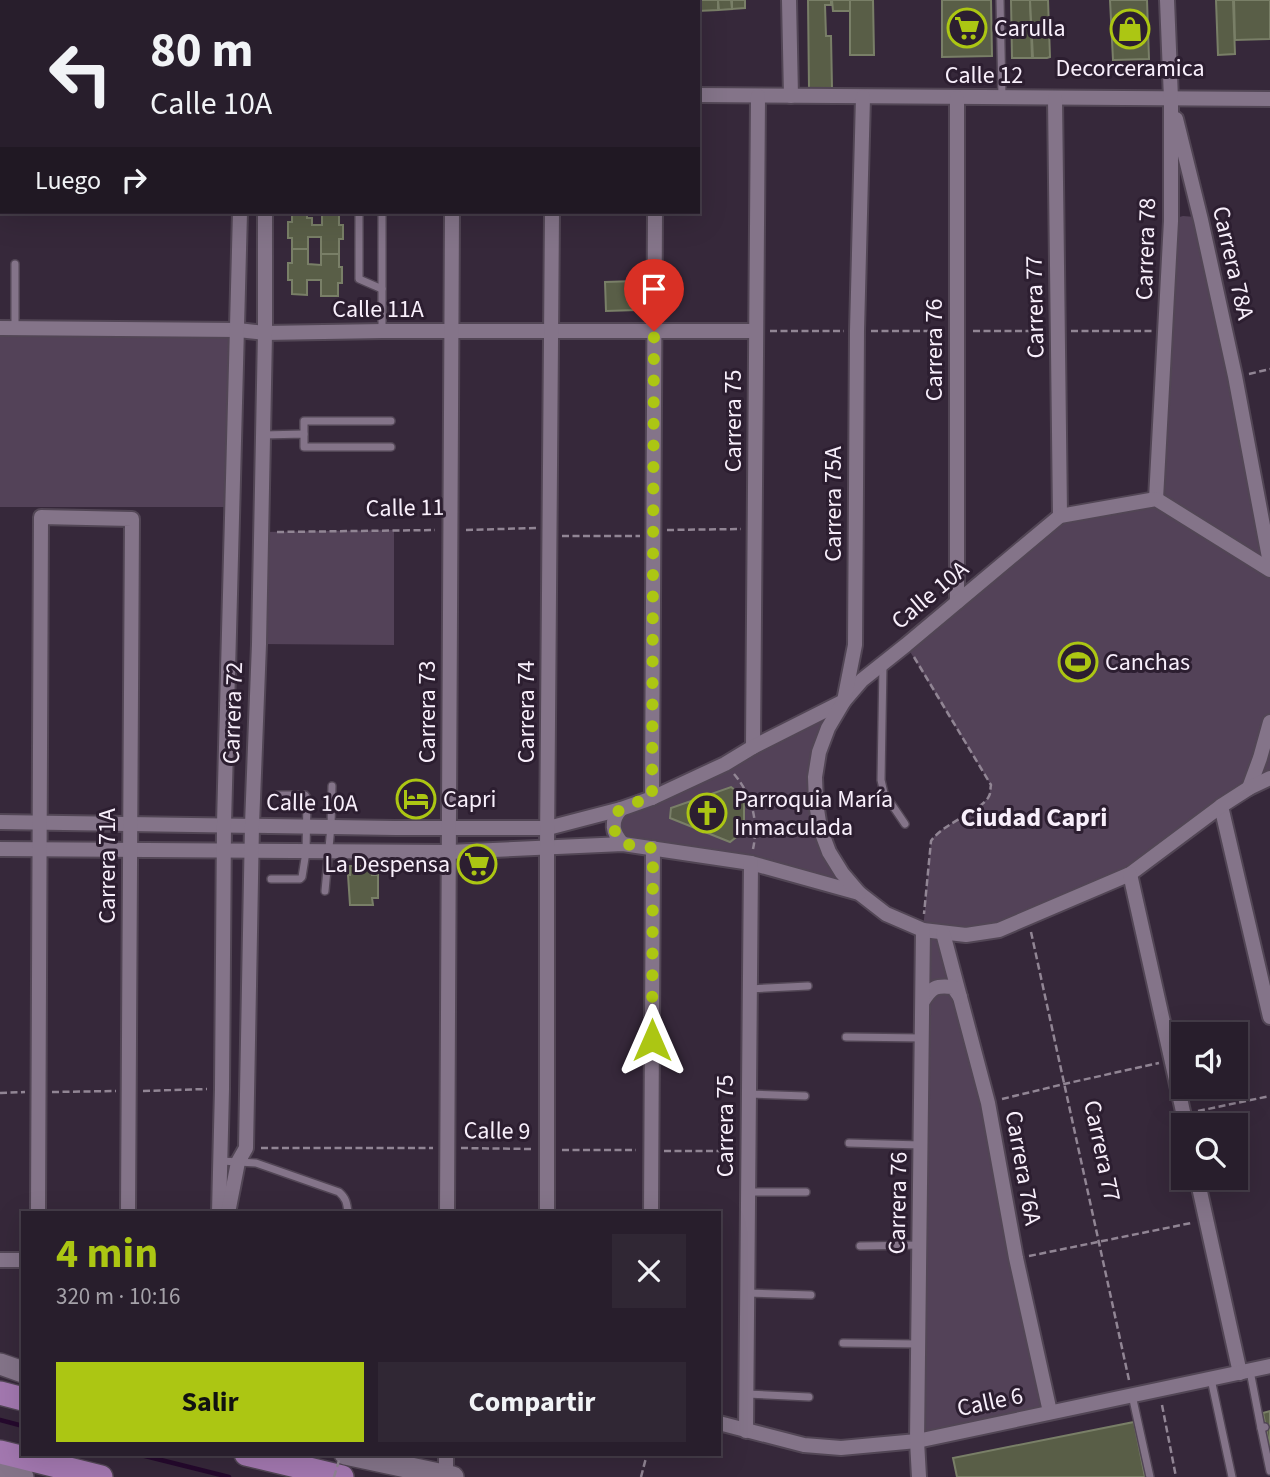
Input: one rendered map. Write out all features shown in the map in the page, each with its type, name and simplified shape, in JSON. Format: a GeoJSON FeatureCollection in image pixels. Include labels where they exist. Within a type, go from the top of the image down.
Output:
{"type":"FeatureCollection","features":[{"type":"Feature","properties":{"kind":"main road"},"geometry":{"type":"LineString","coordinates":[[0,1393],[21,1398]]}},
{"type":"Feature","properties":{"kind":"main road"},"geometry":{"type":"LineString","coordinates":[[0,1452],[33,1471],[102,1477]]}},
{"type":"Feature","properties":{"kind":"main road"},"geometry":{"type":"LineString","coordinates":[[254,1456],[332,1476]]}},
{"type":"Feature","properties":{"kind":"street"},"geometry":{"type":"LineString","coordinates":[[789,0],[791,96]]}},
{"type":"Feature","properties":{"kind":"street","name":"Carrera 78"},"geometry":{"type":"LineString","coordinates":[[1156,499],[1171,221],[1171,99],[1167,0]]}},
{"type":"Feature","properties":{"kind":"street","name":"Calle 12"},"geometry":{"type":"LineString","coordinates":[[700,95],[1270,99]]}},
{"type":"Feature","properties":{"kind":"street","name":"Carrera 75"},"geometry":{"type":"LineString","coordinates":[[752,747],[758,96]]}},
{"type":"Feature","properties":{"kind":"street","name":"Carrera 75A"},"geometry":{"type":"LineString","coordinates":[[859,893],[829,852],[820,828],[815,777],[819,752],[828,728],[844,701],[855,645],[857,331],[863,97]]}},
{"type":"Feature","properties":{"kind":"street","name":"Carrera 76"},"geometry":{"type":"LineString","coordinates":[[957,97],[957,601]]}},
{"type":"Feature","properties":{"kind":"street","name":"Carrera 77"},"geometry":{"type":"LineString","coordinates":[[1055,98],[1060,516]]}},
{"type":"Feature","properties":{"kind":"street","name":"Carrera 78A"},"geometry":{"type":"LineString","coordinates":[[1171,99],[1235,376],[1270,563]]}},
{"type":"Feature","properties":{"kind":"street","name":"Carrera 72"},"geometry":{"type":"LineString","coordinates":[[219,1211],[224,824],[240,214]]}},
{"type":"Feature","properties":{"kind":"street","name":"Carrera 72"},"geometry":{"type":"LineString","coordinates":[[228,1211],[238,1162],[246,1148],[263,435],[265,214]]}},
{"type":"Feature","properties":{"kind":"street","name":"Carrera 73"},"geometry":{"type":"LineString","coordinates":[[447,1211],[452,214]]}},
{"type":"Feature","properties":{"kind":"street","name":"Carrera 74"},"geometry":{"type":"LineString","coordinates":[[547,1211],[552,214]]}},
{"type":"Feature","properties":{"kind":"street"},"geometry":{"type":"LineString","coordinates":[[652,798],[655,214]]}},
{"type":"Feature","properties":{"kind":"street","name":"Calle 11A"},"geometry":{"type":"LineString","coordinates":[[0,328],[238,330],[265,333],[756,331]]}},
{"type":"Feature","properties":{"kind":"street"},"geometry":{"type":"LineString","coordinates":[[1156,499],[1270,570]]}},
{"type":"Feature","properties":{"kind":"street","name":"Calle 10A"},"geometry":{"type":"LineString","coordinates":[[0,822],[548,828],[621,809],[652,798],[725,764],[752,747],[844,701],[862,680],[1060,516],[1156,499]]}},
{"type":"Feature","properties":{"kind":"street","name":"Carrera 71A"},"geometry":{"type":"LineString","coordinates":[[40,822],[41,517],[132,520],[128,1211]]}},
{"type":"Feature","properties":{"kind":"street"},"geometry":{"type":"LineString","coordinates":[[1249,788],[1270,722]]}},
{"type":"Feature","properties":{"kind":"street","name":"Calle 10A"},"geometry":{"type":"LineString","coordinates":[[0,849],[449,852],[623,844],[751,863],[859,893],[886,914],[923,930],[966,935],[999,930],[1130,874],[1221,806],[1270,778]]}},
{"type":"Feature","properties":{"kind":"street"},"geometry":{"type":"LineString","coordinates":[[1221,806],[1270,1017]]}},
{"type":"Feature","properties":{"kind":"street"},"geometry":{"type":"LineString","coordinates":[[621,809],[614,818],[614,830],[623,844]]}},
{"type":"Feature","properties":{"kind":"street"},"geometry":{"type":"LineString","coordinates":[[38,1211],[40,822]]}},
{"type":"Feature","properties":{"kind":"street"},"geometry":{"type":"LineString","coordinates":[[652,1211],[653,848]]}},
{"type":"Feature","properties":{"kind":"street","name":"Carrera 75"},"geometry":{"type":"LineString","coordinates":[[746,1431],[751,863]]}},
{"type":"Feature","properties":{"kind":"street"},"geometry":{"type":"LineString","coordinates":[[1130,874],[1171,1060]]}},
{"type":"Feature","properties":{"kind":"street","name":"Carrera 76"},"geometry":{"type":"LineString","coordinates":[[919,1477],[917,1441],[923,930]]}},
{"type":"Feature","properties":{"kind":"street","name":"Carrera 76A"},"geometry":{"type":"LineString","coordinates":[[943,933],[988,1103],[1016,1258],[1050,1412]]}},
{"type":"Feature","properties":{"kind":"street"},"geometry":{"type":"LineString","coordinates":[[923,1002],[929,991],[941,985],[953,987],[960,997]]}},
{"type":"Feature","properties":{"kind":"street"},"geometry":{"type":"LineString","coordinates":[[1200,1190],[1245,1372]]}},
{"type":"Feature","properties":{"kind":"street"},"geometry":{"type":"LineString","coordinates":[[0,1260],[21,1260]]}},
{"type":"Feature","properties":{"kind":"street"},"geometry":{"type":"LineString","coordinates":[[0,1364],[21,1374]]}},
{"type":"Feature","properties":{"kind":"street","name":"Calle 6"},"geometry":{"type":"LineString","coordinates":[[721,1424],[804,1445],[841,1448],[917,1441],[1270,1366]]}},
{"type":"Feature","properties":{"kind":"street"},"geometry":{"type":"LineString","coordinates":[[0,1371],[21,1375]]}},
{"type":"Feature","properties":{"kind":"street"},"geometry":{"type":"LineString","coordinates":[[357,1456],[448,1469]]}},
{"type":"Feature","properties":{"kind":"street"},"geometry":{"type":"LineString","coordinates":[[0,1471],[33,1471]]}},
{"type":"Feature","properties":{"kind":"lane"},"geometry":{"type":"LineString","coordinates":[[1000,0],[1002,98]]}},
{"type":"Feature","properties":{"kind":"lane"},"geometry":{"type":"LineString","coordinates":[[359,214],[359,279],[382,289]]}},
{"type":"Feature","properties":{"kind":"lane"},"geometry":{"type":"LineString","coordinates":[[382,331],[383,214]]}},
{"type":"Feature","properties":{"kind":"lane"},"geometry":{"type":"LineString","coordinates":[[15,264],[15,328]]}},
{"type":"Feature","properties":{"kind":"lane"},"geometry":{"type":"LineString","coordinates":[[391,421],[304,421],[304,447],[391,447]]}},
{"type":"Feature","properties":{"kind":"lane"},"geometry":{"type":"LineString","coordinates":[[263,435],[304,433]]}},
{"type":"Feature","properties":{"kind":"lane"},"geometry":{"type":"LineString","coordinates":[[883,664],[882,787],[905,824]]}},
{"type":"Feature","properties":{"kind":"lane"},"geometry":{"type":"LineString","coordinates":[[325,891],[332,786]]}},
{"type":"Feature","properties":{"kind":"lane"},"geometry":{"type":"LineString","coordinates":[[271,879],[300,879],[306,852],[306,796],[278,795]]}},
{"type":"Feature","properties":{"kind":"lane"},"geometry":{"type":"LineString","coordinates":[[749,989],[808,986]]}},
{"type":"Feature","properties":{"kind":"lane"},"geometry":{"type":"LineString","coordinates":[[846,1037],[923,1038]]}},
{"type":"Feature","properties":{"kind":"lane"},"geometry":{"type":"LineString","coordinates":[[748,1094],[805,1096]]}},
{"type":"Feature","properties":{"kind":"lane"},"geometry":{"type":"LineString","coordinates":[[849,1143],[921,1145]]}},
{"type":"Feature","properties":{"kind":"lane"},"geometry":{"type":"LineString","coordinates":[[221,1161],[256,1163],[339,1192],[345,1197],[348,1211]]}},
{"type":"Feature","properties":{"kind":"lane"},"geometry":{"type":"LineString","coordinates":[[748,1192],[806,1192]]}},
{"type":"Feature","properties":{"kind":"lane"},"geometry":{"type":"LineString","coordinates":[[860,1246],[920,1245]]}},
{"type":"Feature","properties":{"kind":"lane"},"geometry":{"type":"LineString","coordinates":[[747,1293],[811,1295]]}},
{"type":"Feature","properties":{"kind":"lane"},"geometry":{"type":"LineString","coordinates":[[843,1343],[918,1344]]}},
{"type":"Feature","properties":{"kind":"lane"},"geometry":{"type":"LineString","coordinates":[[1245,1372],[1264,1427],[1270,1471]]}},
{"type":"Feature","properties":{"kind":"lane"},"geometry":{"type":"LineString","coordinates":[[1211,1378],[1233,1477]]}},
{"type":"Feature","properties":{"kind":"lane"},"geometry":{"type":"LineString","coordinates":[[746,1394],[809,1396]]}},
{"type":"Feature","properties":{"kind":"lane"},"geometry":{"type":"LineString","coordinates":[[1132,1395],[1150,1477]]}},
{"type":"Feature","properties":{"kind":"path"},"geometry":{"type":"LineString","coordinates":[[1235,376],[1270,369]]}},
{"type":"Feature","properties":{"kind":"path","name":"Calle 11"},"geometry":{"type":"LineString","coordinates":[[261,532],[450,530],[653,533],[754,529]]}},
{"type":"Feature","properties":{"kind":"path"},"geometry":{"type":"LineString","coordinates":[[906,645],[991,785],[989,797],[937,833],[931,841],[923,930]]}},
{"type":"Feature","properties":{"kind":"path"},"geometry":{"type":"LineString","coordinates":[[725,764],[743,784],[753,809],[756,836],[751,863]]}},
{"type":"Feature","properties":{"kind":"path","name":"Carrera 77"},"geometry":{"type":"LineString","coordinates":[[1027,918],[1132,1395]]}},
{"type":"Feature","properties":{"kind":"path"},"geometry":{"type":"LineString","coordinates":[[988,1103],[1171,1060]]}},
{"type":"Feature","properties":{"kind":"path"},"geometry":{"type":"LineString","coordinates":[[0,1093],[222,1089]]}},
{"type":"Feature","properties":{"kind":"path"},"geometry":{"type":"LineString","coordinates":[[1209,1113],[1270,1096]]}},
{"type":"Feature","properties":{"kind":"path","name":"Calle 9"},"geometry":{"type":"LineString","coordinates":[[246,1148],[748,1151]]}},
{"type":"Feature","properties":{"kind":"path"},"geometry":{"type":"LineString","coordinates":[[1016,1258],[1207,1220]]}},
{"type":"Feature","properties":{"kind":"path"},"geometry":{"type":"LineString","coordinates":[[1159,1389],[1176,1477]]}},
{"type":"Feature","properties":{"kind":"path"},"geometry":{"type":"LineString","coordinates":[[332,1476],[342,1456]]}},
{"type":"Feature","properties":{"kind":"path"},"geometry":{"type":"LineString","coordinates":[[641,1477],[646,1456]]}},
{"type":"Feature","properties":{"kind":"shaded area"},"geometry":{"type":"Polygon","coordinates":[[[1195,217],[1270,563],[1270,778],[1130,874],[1027,918],[943,933],[1050,1412],[917,1441],[923,930],[931,841],[937,833],[983,803],[989,797],[991,785],[906,645],[1060,516],[1156,499],[1176,218],[1195,217]]]}},
{"type":"Feature","properties":{"kind":"shaded area"},"geometry":{"type":"Polygon","coordinates":[[[0,328],[238,330],[234,507],[0,507],[0,328]]]}},
{"type":"Feature","properties":{"kind":"shaded area"},"geometry":{"type":"Polygon","coordinates":[[[394,530],[394,645],[259,644],[261,532],[394,530]]]}},
{"type":"Feature","properties":{"kind":"shaded area"},"geometry":{"type":"Polygon","coordinates":[[[844,701],[819,752],[820,828],[859,893],[751,863],[623,844],[615,819],[844,701]],[[731,787],[671,808],[670,818],[731,842],[744,831],[744,797],[731,787]]]}},
{"type":"Feature","properties":{"kind":"building"},"geometry":{"type":"Polygon","coordinates":[[[700,0],[718,0],[718,10],[700,11],[700,0]]]}},
{"type":"Feature","properties":{"kind":"building"},"geometry":{"type":"Polygon","coordinates":[[[718,0],[731,0],[732,9],[719,10],[718,0]]]}},
{"type":"Feature","properties":{"kind":"building"},"geometry":{"type":"Polygon","coordinates":[[[732,0],[745,0],[745,8],[732,9],[732,0]]]}},
{"type":"Feature","properties":{"kind":"building"},"geometry":{"type":"Polygon","coordinates":[[[808,0],[831,0],[831,5],[825,5],[826,36],[831,36],[832,88],[809,88],[808,0]]]}},
{"type":"Feature","properties":{"kind":"building"},"geometry":{"type":"Polygon","coordinates":[[[832,0],[850,0],[850,11],[833,11],[832,0]]]}},
{"type":"Feature","properties":{"kind":"building"},"geometry":{"type":"Polygon","coordinates":[[[850,0],[873,0],[874,55],[850,55],[850,0]]]}},
{"type":"Feature","properties":{"kind":"building","name":"Carulla"},"geometry":{"type":"Polygon","coordinates":[[[942,0],[991,0],[992,56],[942,57],[942,0]]]}},
{"type":"Feature","properties":{"kind":"building"},"geometry":{"type":"Polygon","coordinates":[[[1011,0],[1030,0],[1032,58],[1012,58],[1011,0]]]}},
{"type":"Feature","properties":{"kind":"building"},"geometry":{"type":"Polygon","coordinates":[[[1030,0],[1048,0],[1050,57],[1047,58],[1033,58],[1030,0]]]}},
{"type":"Feature","properties":{"kind":"building","name":"Decorceramica"},"geometry":{"type":"Polygon","coordinates":[[[1110,0],[1147,0],[1149,59],[1113,60],[1110,0]]]}},
{"type":"Feature","properties":{"kind":"building"},"geometry":{"type":"Polygon","coordinates":[[[1216,0],[1233,0],[1235,54],[1218,55],[1216,0]]]}},
{"type":"Feature","properties":{"kind":"building"},"geometry":{"type":"Polygon","coordinates":[[[1234,0],[1270,0],[1270,39],[1235,40],[1234,0]]]}},
{"type":"Feature","properties":{"kind":"building"},"geometry":{"type":"Polygon","coordinates":[[[292,214],[307,214],[307,218],[312,218],[312,225],[322,225],[322,214],[339,214],[339,225],[343,225],[343,239],[339,239],[339,254],[321,254],[321,237],[308,237],[308,249],[292,249],[292,238],[288,238],[288,222],[292,222],[292,214]]]}},
{"type":"Feature","properties":{"kind":"building"},"geometry":{"type":"Polygon","coordinates":[[[292,249],[308,249],[308,264],[321,265],[321,254],[339,254],[342,283],[338,283],[338,296],[321,296],[321,280],[307,280],[307,295],[292,294],[292,280],[288,280],[288,263],[292,263],[292,249]]]}},
{"type":"Feature","properties":{"kind":"building"},"geometry":{"type":"Polygon","coordinates":[[[636,281],[637,310],[606,311],[605,282],[636,281]]]}},
{"type":"Feature","properties":{"kind":"building","name":"Parroquia María Inmaculada"},"geometry":{"type":"Polygon","coordinates":[[[731,787],[744,797],[744,831],[730,842],[670,818],[671,808],[731,787]]]}},
{"type":"Feature","properties":{"kind":"building"},"geometry":{"type":"Polygon","coordinates":[[[350,866],[372,866],[372,875],[378,875],[378,898],[372,898],[373,905],[350,905],[350,866]]]}},
{"type":"Feature","properties":{"kind":"building"},"geometry":{"type":"Polygon","coordinates":[[[1270,1411],[1270,1448],[1263,1413],[1270,1411]]]}},
{"type":"Feature","properties":{"kind":"building"},"geometry":{"type":"Polygon","coordinates":[[[1134,1422],[1145,1477],[957,1477],[953,1458],[1134,1422]]]}},
{"type":"Feature","properties":{"kind":"waterway"},"geometry":{"type":"LineString","coordinates":[[0,1420],[21,1425]]}},
{"type":"Feature","properties":{"kind":"waterway"},"geometry":{"type":"LineString","coordinates":[[145,1456],[229,1477]]}},
{"type":"Feature","properties":{"kind":"place","name":"Carulla"},"geometry":{"type":"Point","coordinates":[967,28]}},
{"type":"Feature","properties":{"kind":"place","name":"Decorceramica"},"geometry":{"type":"Point","coordinates":[1130,29]}},
{"type":"Feature","properties":{"kind":"place","name":"Canchas"},"geometry":{"type":"Point","coordinates":[1078,662]}},
{"type":"Feature","properties":{"kind":"place","name":"Capri"},"geometry":{"type":"Point","coordinates":[416,799]}},
{"type":"Feature","properties":{"kind":"place","name":"Parroquia María Inmaculada"},"geometry":{"type":"Point","coordinates":[707,813]}},
{"type":"Feature","properties":{"kind":"place","name":"La Despensa"},"geometry":{"type":"Point","coordinates":[477,864]}},
{"type":"Feature","properties":{"kind":"district","name":"Ciudad Capri"},"geometry":{"type":"Point","coordinates":[1034,817]}},
{"type":"Feature","properties":{"kind":"route"},"geometry":{"type":"LineString","coordinates":[[652,1040],[653,848],[623,844],[615,835],[613,824],[621,809],[652,798],[654,331]]}}]}
